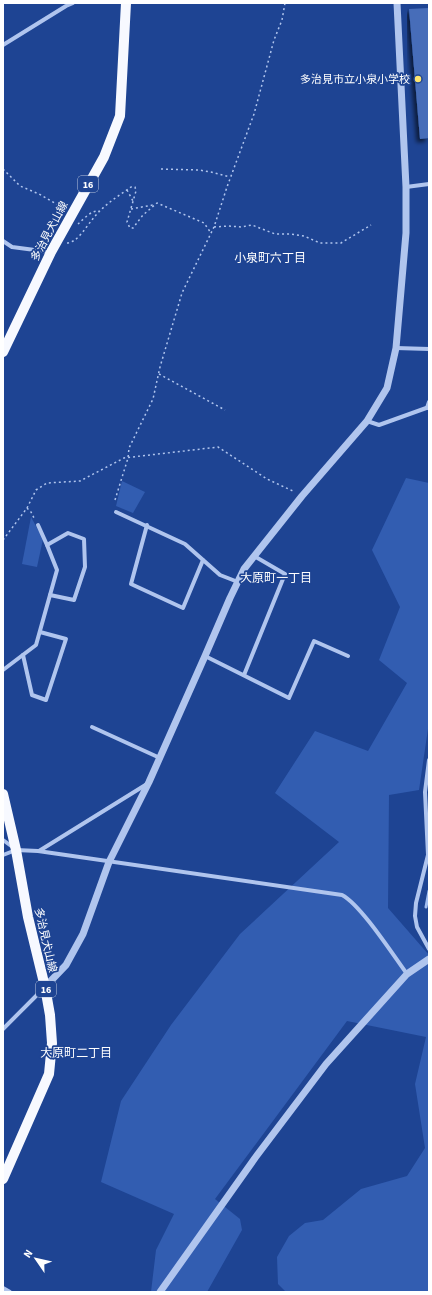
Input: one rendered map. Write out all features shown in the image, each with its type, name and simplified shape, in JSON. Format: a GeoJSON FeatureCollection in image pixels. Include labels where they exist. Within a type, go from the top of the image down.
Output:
{"type":"FeatureCollection","features":[{"type":"Feature","properties":{"kind":"main road","name":"多治見犬山線"},"geometry":{"type":"LineString","coordinates":[[3,352],[56,241],[104,156],[120,116],[126,3]]}},
{"type":"Feature","properties":{"kind":"main road","name":"多治見犬山線"},"geometry":{"type":"LineString","coordinates":[[3,794],[16,850],[28,917],[45,986],[50,1015],[52,1043],[49,1074],[3,1179]]}},
{"type":"Feature","properties":{"kind":"street"},"geometry":{"type":"LineString","coordinates":[[3,45],[73,3]]}},
{"type":"Feature","properties":{"kind":"street"},"geometry":{"type":"LineString","coordinates":[[3,1029],[66,965],[83,934],[109,862],[149,782],[244,569],[302,496],[367,421],[387,388],[396,348],[406,233],[406,187],[397,3]]}},
{"type":"Feature","properties":{"kind":"street"},"geometry":{"type":"LineString","coordinates":[[406,187],[429,184]]}},
{"type":"Feature","properties":{"kind":"street"},"geometry":{"type":"LineString","coordinates":[[3,241],[12,247],[51,252]]}},
{"type":"Feature","properties":{"kind":"street"},"geometry":{"type":"LineString","coordinates":[[396,348],[429,349]]}},
{"type":"Feature","properties":{"kind":"street"},"geometry":{"type":"LineString","coordinates":[[367,421],[379,425],[428,407],[429,402]]}},
{"type":"Feature","properties":{"kind":"street"},"geometry":{"type":"LineString","coordinates":[[116,512],[147,525],[185,544],[220,575],[238,582]]}},
{"type":"Feature","properties":{"kind":"street"},"geometry":{"type":"LineString","coordinates":[[3,670],[36,645],[57,570],[38,525]]}},
{"type":"Feature","properties":{"kind":"street"},"geometry":{"type":"LineString","coordinates":[[147,525],[131,584],[183,608],[203,560]]}},
{"type":"Feature","properties":{"kind":"street"},"geometry":{"type":"LineString","coordinates":[[47,545],[68,533],[84,539],[85,567],[74,600],[50,595]]}},
{"type":"Feature","properties":{"kind":"street"},"geometry":{"type":"LineString","coordinates":[[244,675],[285,574],[254,556]]}},
{"type":"Feature","properties":{"kind":"street"},"geometry":{"type":"LineString","coordinates":[[23,655],[32,695],[46,700],[66,639],[40,632]]}},
{"type":"Feature","properties":{"kind":"street"},"geometry":{"type":"LineString","coordinates":[[206,656],[289,698],[314,641],[348,656]]}},
{"type":"Feature","properties":{"kind":"street"},"geometry":{"type":"LineString","coordinates":[[92,727],[160,758]]}},
{"type":"Feature","properties":{"kind":"street"},"geometry":{"type":"LineString","coordinates":[[429,760],[425,792],[428,855],[416,903],[415,916],[417,927],[429,949]]}},
{"type":"Feature","properties":{"kind":"street"},"geometry":{"type":"LineString","coordinates":[[38,851],[149,782]]}},
{"type":"Feature","properties":{"kind":"street"},"geometry":{"type":"LineString","coordinates":[[3,840],[16,850]]}},
{"type":"Feature","properties":{"kind":"street"},"geometry":{"type":"LineString","coordinates":[[3,855],[16,850],[38,851],[342,895],[349,899],[367,920],[408,974]]}},
{"type":"Feature","properties":{"kind":"street"},"geometry":{"type":"LineString","coordinates":[[160,1292],[255,1158],[326,1064],[408,974],[429,959]]}},
{"type":"Feature","properties":{"kind":"street"},"geometry":{"type":"LineString","coordinates":[[3,1288],[10,1292]]}},
{"type":"Feature","properties":{"kind":"path"},"geometry":{"type":"LineString","coordinates":[[115,500],[128,458],[129,448],[153,399],[158,374],[182,293],[214,227],[254,114],[274,40],[282,20],[285,3]]}},
{"type":"Feature","properties":{"kind":"path"},"geometry":{"type":"LineString","coordinates":[[161,169],[199,170],[231,177]]}},
{"type":"Feature","properties":{"kind":"path"},"geometry":{"type":"LineString","coordinates":[[3,170],[20,186],[39,194],[70,217],[73,225],[78,224],[92,211],[100,211]]}},
{"type":"Feature","properties":{"kind":"path"},"geometry":{"type":"LineString","coordinates":[[56,241],[62,244],[70,243],[77,238],[106,205],[131,188],[135,187],[136,191],[127,222],[130,228],[133,228],[143,215],[155,204]]}},
{"type":"Feature","properties":{"kind":"path"},"geometry":{"type":"LineString","coordinates":[[128,190],[133,201]]}},
{"type":"Feature","properties":{"kind":"path"},"geometry":{"type":"LineString","coordinates":[[131,209],[157,203],[204,223],[211,233]]}},
{"type":"Feature","properties":{"kind":"path"},"geometry":{"type":"LineString","coordinates":[[214,227],[241,227],[252,225],[275,234],[304,236],[320,244],[341,243],[371,225]]}},
{"type":"Feature","properties":{"kind":"path"},"geometry":{"type":"LineString","coordinates":[[158,374],[225,410]]}},
{"type":"Feature","properties":{"kind":"path"},"geometry":{"type":"LineString","coordinates":[[3,540],[27,508],[36,490],[47,483],[80,481],[124,458],[218,447],[267,479],[302,496]]}},
{"type":"Feature","properties":{"kind":"path"},"geometry":{"type":"LineString","coordinates":[[27,508],[38,525]]}},
{"type":"Feature","properties":{"kind":"shaded area"},"geometry":{"type":"Polygon","coordinates":[[[406,478],[429,483],[429,722],[419,790],[389,795],[388,908],[429,955],[429,1292],[286,1292],[278,1284],[277,1257],[289,1236],[305,1223],[323,1220],[361,1189],[407,1176],[425,1148],[415,1084],[426,1037],[347,1021],[215,1199],[240,1219],[242,1230],[207,1292],[151,1292],[156,1250],[174,1214],[101,1182],[121,1101],[171,1025],[240,934],[339,842],[275,793],[315,731],[368,751],[407,683],[379,660],[400,607],[372,550],[406,478]]]}},
{"type":"Feature","properties":{"kind":"shaded area"},"geometry":{"type":"Polygon","coordinates":[[[122,481],[145,492],[133,513],[116,506],[122,481]]]}},
{"type":"Feature","properties":{"kind":"shaded area"},"geometry":{"type":"Polygon","coordinates":[[[31,517],[43,539],[37,567],[22,564],[31,517]]]}},
{"type":"Feature","properties":{"kind":"building"},"geometry":{"type":"Polygon","coordinates":[[[429,8],[429,138],[420,139],[409,9],[429,8]]]}},
{"type":"Feature","properties":{"kind":"waterway"},"geometry":{"type":"LineString","coordinates":[[426,907],[429,891]]}},
{"type":"Feature","properties":{"kind":"place","name":"多治見市立小泉小学校"},"geometry":{"type":"Point","coordinates":[418,79]}},
{"type":"Feature","properties":{"kind":"district","name":"小泉町六丁目"},"geometry":{"type":"Point","coordinates":[270,258]}},
{"type":"Feature","properties":{"kind":"district","name":"大原町一丁目"},"geometry":{"type":"Point","coordinates":[276,578]}},
{"type":"Feature","properties":{"kind":"district","name":"大原町二丁目"},"geometry":{"type":"Point","coordinates":[76,1053]}}]}
